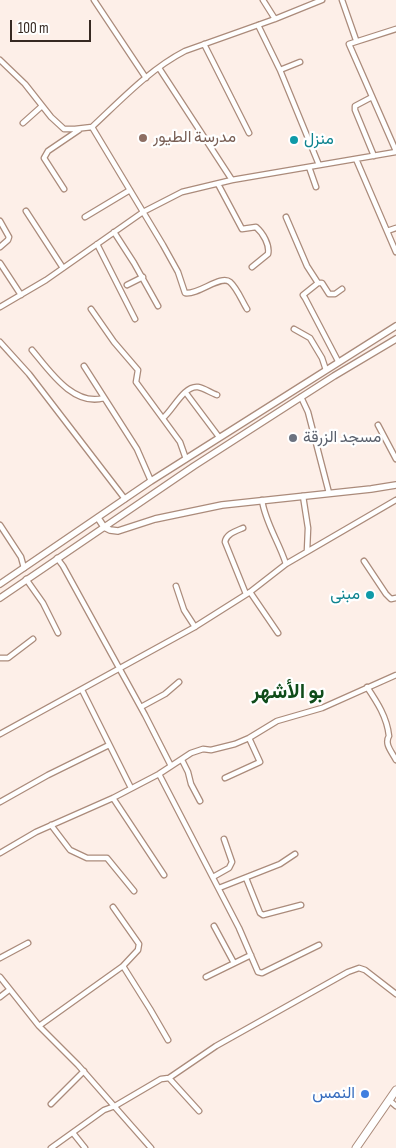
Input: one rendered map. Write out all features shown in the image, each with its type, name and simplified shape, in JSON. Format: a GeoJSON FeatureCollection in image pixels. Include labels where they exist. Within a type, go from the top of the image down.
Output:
{"type":"FeatureCollection","features":[{"type":"Feature","properties":{"kind":"main road"},"geometry":{"type":"LineString","coordinates":[[0,584],[151,481],[396,326]]}},
{"type":"Feature","properties":{"kind":"main road"},"geometry":{"type":"LineString","coordinates":[[0,598],[57,558],[301,397],[396,339]]}},
{"type":"Feature","properties":{"kind":"main road"},"geometry":{"type":"LineString","coordinates":[[98,518],[104,527],[110,530],[118,530],[200,508],[396,485]]}},
{"type":"Feature","properties":{"kind":"main road"},"geometry":{"type":"LineString","coordinates":[[356,1148],[396,1090]]}},
{"type":"Feature","properties":{"kind":"street"},"geometry":{"type":"LineString","coordinates":[[94,0],[146,78]]}},
{"type":"Feature","properties":{"kind":"street"},"geometry":{"type":"LineString","coordinates":[[264,0],[275,19]]}},
{"type":"Feature","properties":{"kind":"street"},"geometry":{"type":"LineString","coordinates":[[0,60],[25,84],[42,106],[64,129],[74,130],[92,127],[158,68],[185,51],[322,0]]}},
{"type":"Feature","properties":{"kind":"street"},"geometry":{"type":"LineString","coordinates":[[342,0],[356,40]]}},
{"type":"Feature","properties":{"kind":"street"},"geometry":{"type":"LineString","coordinates":[[258,25],[280,70],[319,165]]}},
{"type":"Feature","properties":{"kind":"street"},"geometry":{"type":"LineString","coordinates":[[0,307],[63,268],[143,212],[182,192],[232,180],[396,152],[349,45],[356,40],[396,29]]}},
{"type":"Feature","properties":{"kind":"street"},"geometry":{"type":"LineString","coordinates":[[204,44],[249,133]]}},
{"type":"Feature","properties":{"kind":"street"},"geometry":{"type":"LineString","coordinates":[[280,70],[300,62]]}},
{"type":"Feature","properties":{"kind":"street"},"geometry":{"type":"LineString","coordinates":[[158,68],[232,180]]}},
{"type":"Feature","properties":{"kind":"street"},"geometry":{"type":"LineString","coordinates":[[372,97],[355,106],[355,110],[374,156]]}},
{"type":"Feature","properties":{"kind":"street"},"geometry":{"type":"LineString","coordinates":[[23,124],[42,106]]}},
{"type":"Feature","properties":{"kind":"street"},"geometry":{"type":"LineString","coordinates":[[92,127],[178,272],[185,293],[198,292],[222,280],[227,280],[231,283],[247,309]]}},
{"type":"Feature","properties":{"kind":"street"},"geometry":{"type":"LineString","coordinates":[[64,189],[44,158],[48,151],[82,128]]}},
{"type":"Feature","properties":{"kind":"street"},"geometry":{"type":"LineString","coordinates":[[356,159],[396,252]]}},
{"type":"Feature","properties":{"kind":"street"},"geometry":{"type":"LineString","coordinates":[[308,167],[316,187]]}},
{"type":"Feature","properties":{"kind":"street"},"geometry":{"type":"LineString","coordinates":[[218,184],[242,229],[256,227],[268,246],[268,254],[252,267]]}},
{"type":"Feature","properties":{"kind":"street"},"geometry":{"type":"LineString","coordinates":[[85,217],[130,190]]}},
{"type":"Feature","properties":{"kind":"street"},"geometry":{"type":"LineString","coordinates":[[26,211],[63,268]]}},
{"type":"Feature","properties":{"kind":"street"},"geometry":{"type":"LineString","coordinates":[[286,217],[307,266],[318,283],[322,283],[329,294],[335,294],[342,290]]}},
{"type":"Feature","properties":{"kind":"street"},"geometry":{"type":"LineString","coordinates":[[0,221],[9,237],[0,247]]}},
{"type":"Feature","properties":{"kind":"street"},"geometry":{"type":"LineString","coordinates":[[387,231],[396,228]]}},
{"type":"Feature","properties":{"kind":"street"},"geometry":{"type":"LineString","coordinates":[[114,232],[158,306]]}},
{"type":"Feature","properties":{"kind":"street"},"geometry":{"type":"LineString","coordinates":[[97,244],[135,319]]}},
{"type":"Feature","properties":{"kind":"street"},"geometry":{"type":"LineString","coordinates":[[0,264],[20,295]]}},
{"type":"Feature","properties":{"kind":"street"},"geometry":{"type":"LineString","coordinates":[[127,285],[142,277]]}},
{"type":"Feature","properties":{"kind":"street"},"geometry":{"type":"LineString","coordinates":[[318,283],[304,295],[338,361]]}},
{"type":"Feature","properties":{"kind":"street"},"geometry":{"type":"LineString","coordinates":[[91,309],[114,342],[138,370],[136,382],[180,442],[186,459]]}},
{"type":"Feature","properties":{"kind":"street"},"geometry":{"type":"LineString","coordinates":[[294,329],[310,338],[322,358],[326,370]]}},
{"type":"Feature","properties":{"kind":"street"},"geometry":{"type":"LineString","coordinates":[[0,342],[29,374],[125,499]]}},
{"type":"Feature","properties":{"kind":"street"},"geometry":{"type":"LineString","coordinates":[[32,350],[56,378],[75,394],[89,400],[104,398]]}},
{"type":"Feature","properties":{"kind":"street"},"geometry":{"type":"LineString","coordinates":[[84,366],[137,449],[151,481]]}},
{"type":"Feature","properties":{"kind":"street"},"geometry":{"type":"LineString","coordinates":[[163,418],[172,410],[178,399],[193,387],[199,387],[217,395]]}},
{"type":"Feature","properties":{"kind":"street"},"geometry":{"type":"LineString","coordinates":[[186,393],[219,437]]}},
{"type":"Feature","properties":{"kind":"street"},"geometry":{"type":"LineString","coordinates":[[301,397],[308,412],[329,493]]}},
{"type":"Feature","properties":{"kind":"street"},"geometry":{"type":"LineString","coordinates":[[378,425],[396,459]]}},
{"type":"Feature","properties":{"kind":"street"},"geometry":{"type":"LineString","coordinates":[[303,496],[308,528],[307,551]]}},
{"type":"Feature","properties":{"kind":"street"},"geometry":{"type":"LineString","coordinates":[[262,500],[264,513],[281,547],[286,564]]}},
{"type":"Feature","properties":{"kind":"street"},"geometry":{"type":"LineString","coordinates":[[0,734],[195,626],[248,593],[286,564],[396,500]]}},
{"type":"Feature","properties":{"kind":"street"},"geometry":{"type":"LineString","coordinates":[[0,525],[21,557],[24,568]]}},
{"type":"Feature","properties":{"kind":"street"},"geometry":{"type":"LineString","coordinates":[[243,528],[230,534],[225,539],[225,542],[248,593],[278,633]]}},
{"type":"Feature","properties":{"kind":"street"},"geometry":{"type":"LineString","coordinates":[[57,558],[141,707],[171,766]]}},
{"type":"Feature","properties":{"kind":"street"},"geometry":{"type":"LineString","coordinates":[[364,560],[386,594],[392,599],[396,598]]}},
{"type":"Feature","properties":{"kind":"street"},"geometry":{"type":"LineString","coordinates":[[26,579],[43,602],[58,632]]}},
{"type":"Feature","properties":{"kind":"street"},"geometry":{"type":"LineString","coordinates":[[176,586],[184,610],[195,626]]}},
{"type":"Feature","properties":{"kind":"street"},"geometry":{"type":"LineString","coordinates":[[0,658],[8,658],[33,639]]}},
{"type":"Feature","properties":{"kind":"street"},"geometry":{"type":"LineString","coordinates":[[0,852],[36,832],[113,798],[159,774],[191,753],[203,748],[217,748],[249,738],[277,721],[322,708],[396,675]]}},
{"type":"Feature","properties":{"kind":"street"},"geometry":{"type":"LineString","coordinates":[[141,707],[165,694],[179,682]]}},
{"type":"Feature","properties":{"kind":"street"},"geometry":{"type":"LineString","coordinates":[[367,687],[386,721],[389,736],[387,739],[388,745],[396,760]]}},
{"type":"Feature","properties":{"kind":"street"},"geometry":{"type":"LineString","coordinates":[[82,690],[131,788]]}},
{"type":"Feature","properties":{"kind":"street"},"geometry":{"type":"LineString","coordinates":[[225,778],[260,762],[249,738]]}},
{"type":"Feature","properties":{"kind":"street"},"geometry":{"type":"LineString","coordinates":[[0,802],[109,745]]}},
{"type":"Feature","properties":{"kind":"street"},"geometry":{"type":"LineString","coordinates":[[182,760],[200,801]]}},
{"type":"Feature","properties":{"kind":"street"},"geometry":{"type":"LineString","coordinates":[[159,774],[213,877],[258,972],[262,973],[319,944]]}},
{"type":"Feature","properties":{"kind":"street"},"geometry":{"type":"LineString","coordinates":[[113,798],[164,875]]}},
{"type":"Feature","properties":{"kind":"street"},"geometry":{"type":"LineString","coordinates":[[51,825],[70,850],[87,858],[107,858],[134,891]]}},
{"type":"Feature","properties":{"kind":"street"},"geometry":{"type":"LineString","coordinates":[[213,877],[229,868],[232,862],[224,840]]}},
{"type":"Feature","properties":{"kind":"street"},"geometry":{"type":"LineString","coordinates":[[218,888],[280,864],[295,854]]}},
{"type":"Feature","properties":{"kind":"street"},"geometry":{"type":"LineString","coordinates":[[246,878],[260,913],[263,915],[301,905]]}},
{"type":"Feature","properties":{"kind":"street"},"geometry":{"type":"LineString","coordinates":[[39,1026],[122,966],[138,950],[140,944],[113,908]]}},
{"type":"Feature","properties":{"kind":"street"},"geometry":{"type":"LineString","coordinates":[[214,926],[234,964]]}},
{"type":"Feature","properties":{"kind":"street"},"geometry":{"type":"LineString","coordinates":[[0,958],[28,943]]}},
{"type":"Feature","properties":{"kind":"street"},"geometry":{"type":"LineString","coordinates":[[206,977],[251,955]]}},
{"type":"Feature","properties":{"kind":"street"},"geometry":{"type":"LineString","coordinates":[[122,966],[168,1040]]}},
{"type":"Feature","properties":{"kind":"street"},"geometry":{"type":"LineString","coordinates":[[51,1148],[104,1110],[115,1106],[161,1079],[169,1078],[216,1046],[353,970],[359,968],[365,970],[396,994]]}},
{"type":"Feature","properties":{"kind":"street"},"geometry":{"type":"LineString","coordinates":[[0,977],[39,1026],[84,1071],[151,1148]]}},
{"type":"Feature","properties":{"kind":"street"},"geometry":{"type":"LineString","coordinates":[[0,997],[9,990]]}},
{"type":"Feature","properties":{"kind":"street"},"geometry":{"type":"LineString","coordinates":[[51,1104],[84,1071]]}},
{"type":"Feature","properties":{"kind":"street"},"geometry":{"type":"LineString","coordinates":[[169,1078],[199,1111]]}},
{"type":"Feature","properties":{"kind":"street"},"geometry":{"type":"LineString","coordinates":[[389,1100],[396,1106]]}},
{"type":"Feature","properties":{"kind":"street"},"geometry":{"type":"LineString","coordinates":[[73,1133],[85,1148]]}},
{"type":"Feature","properties":{"kind":"place","name":"مدرسة الطيور"},"geometry":{"type":"Point","coordinates":[143,138]}},
{"type":"Feature","properties":{"kind":"place","name":"منزل"},"geometry":{"type":"Point","coordinates":[294,140]}},
{"type":"Feature","properties":{"kind":"place","name":"مسجد الزرقة"},"geometry":{"type":"Point","coordinates":[293,438]}},
{"type":"Feature","properties":{"kind":"place","name":"مبنى"},"geometry":{"type":"Point","coordinates":[370,595]}},
{"type":"Feature","properties":{"kind":"place","name":"النمس"},"geometry":{"type":"Point","coordinates":[365,1094]}},
{"type":"Feature","properties":{"kind":"district","name":"بو الأشهر"},"geometry":{"type":"Point","coordinates":[288,693]}}]}
